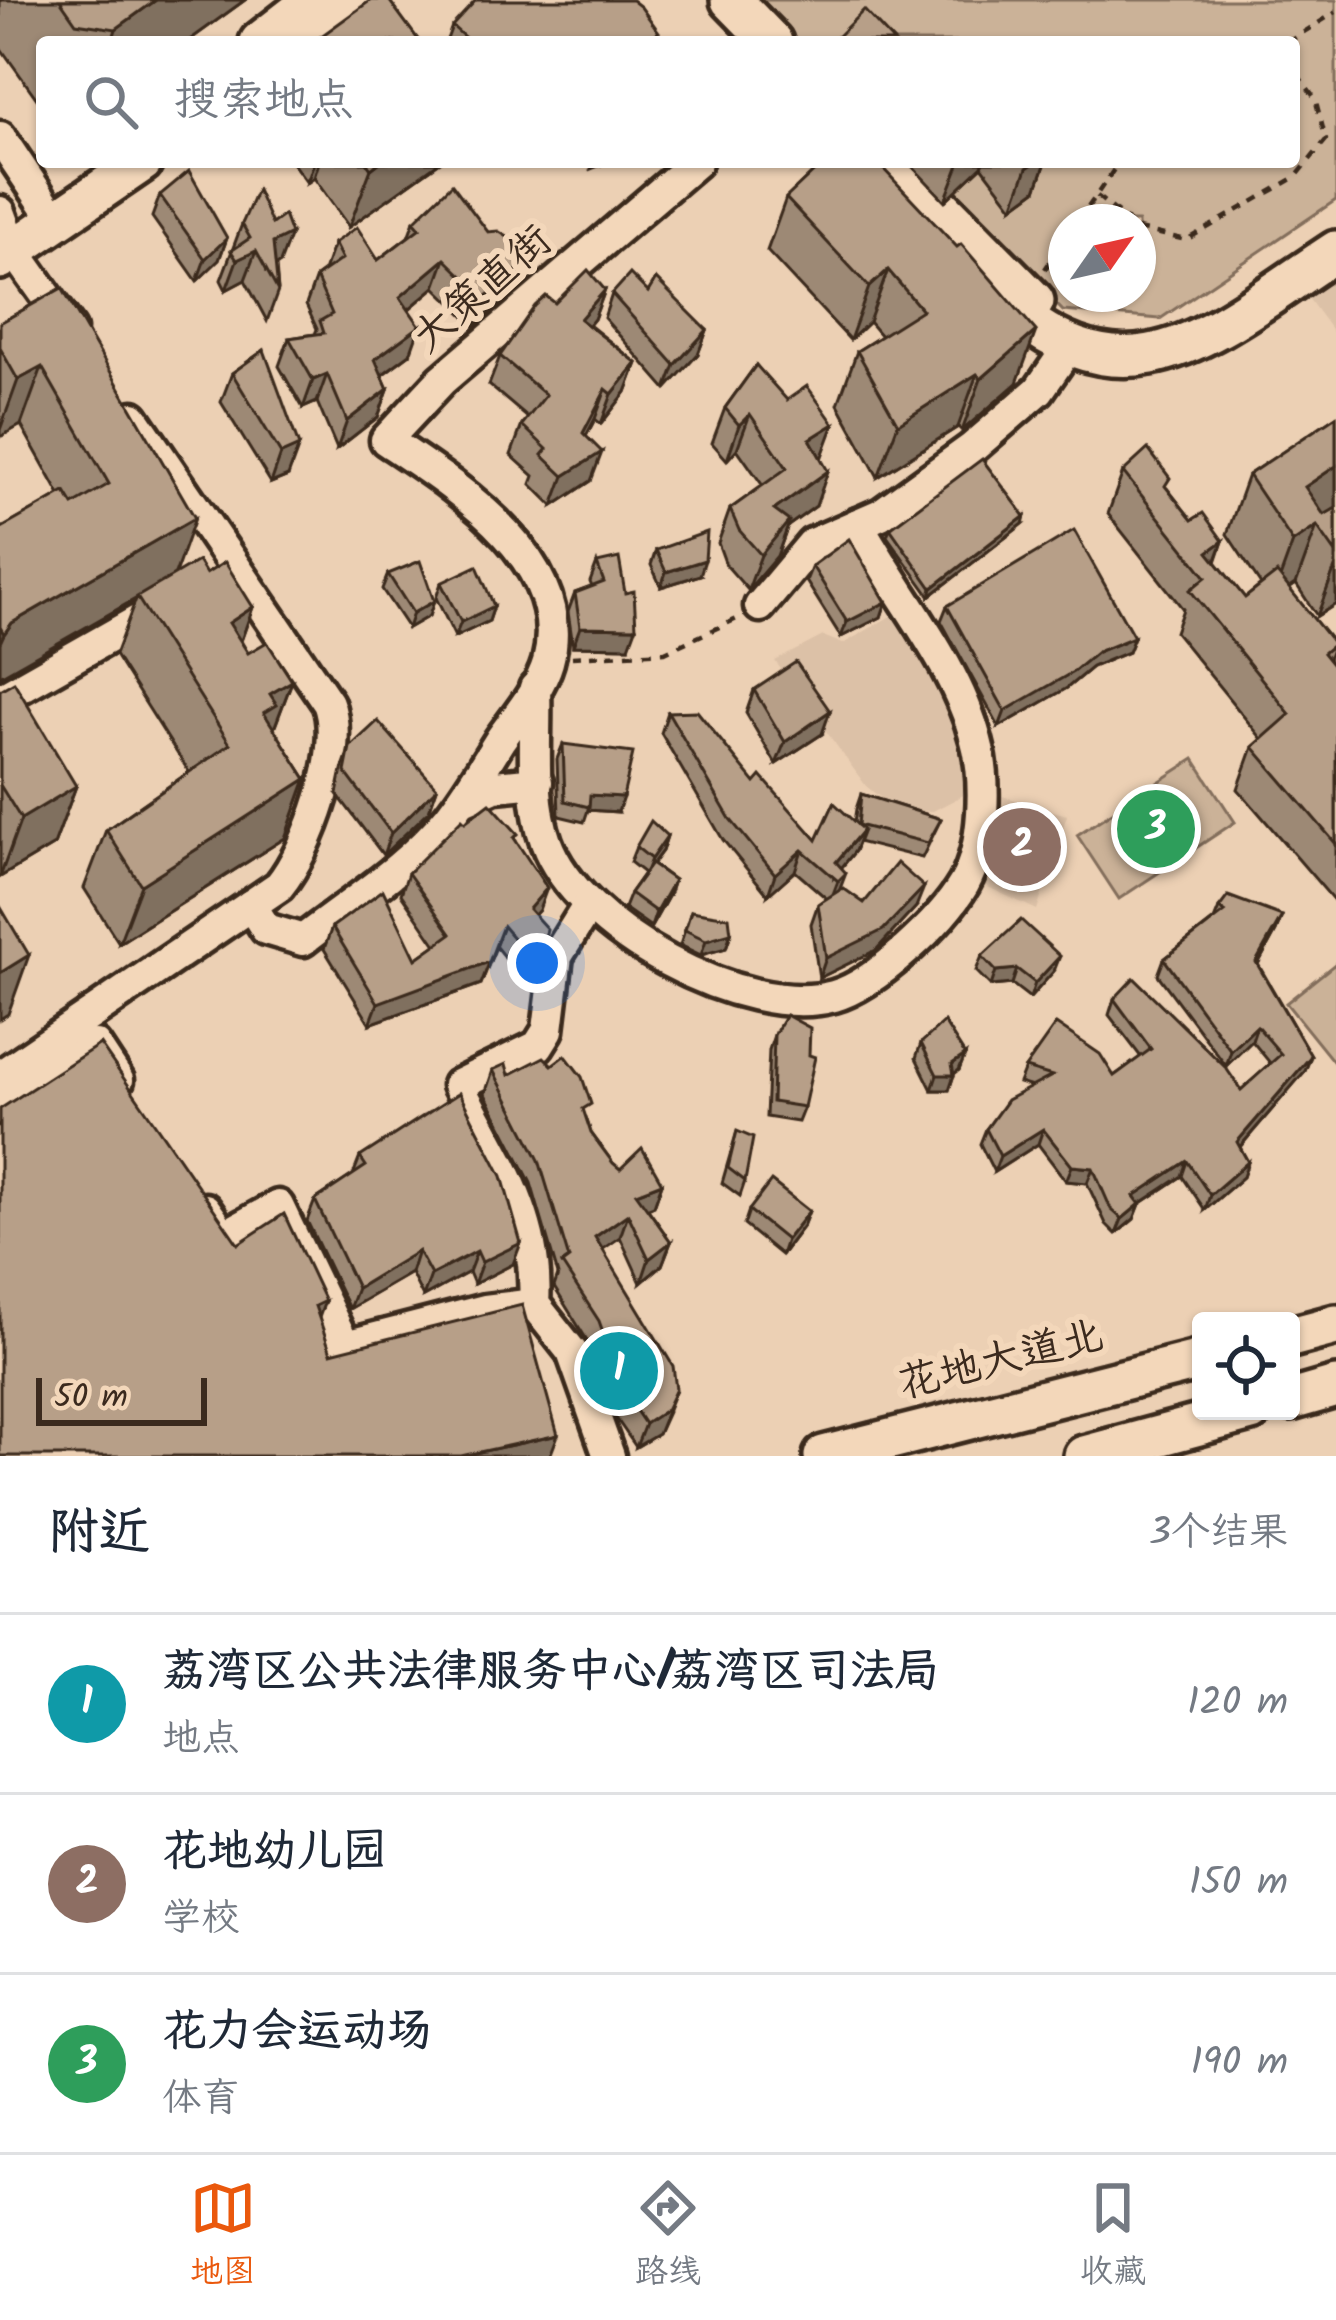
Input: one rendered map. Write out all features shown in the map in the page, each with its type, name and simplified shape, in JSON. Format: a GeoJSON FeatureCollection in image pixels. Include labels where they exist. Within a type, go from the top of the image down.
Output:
{"type":"FeatureCollection","features":[{"type":"Feature","properties":{"kind":"main road"},"geometry":{"type":"LineString","coordinates":[[268,36],[314,0]]}},
{"type":"Feature","properties":{"kind":"main road"},"geometry":{"type":"LineString","coordinates":[[309,36],[356,0]]}},
{"type":"Feature","properties":{"kind":"main road"},"geometry":{"type":"LineString","coordinates":[[703,0],[737,36]]}},
{"type":"Feature","properties":{"kind":"main road"},"geometry":{"type":"LineString","coordinates":[[730,0],[766,36]]}},
{"type":"Feature","properties":{"kind":"main road"},"geometry":{"type":"LineString","coordinates":[[51,213],[96,168]]}},
{"type":"Feature","properties":{"kind":"main road"},"geometry":{"type":"LineString","coordinates":[[5,236],[131,168]]}},
{"type":"Feature","properties":{"kind":"main road"},"geometry":{"type":"LineString","coordinates":[[868,168],[1018,315],[1068,348],[1126,359],[1178,347],[1336,250]]}},
{"type":"Feature","properties":{"kind":"main road"},"geometry":{"type":"LineString","coordinates":[[902,168],[1056,320],[1100,334],[1162,328],[1186,318],[1336,224]]}},
{"type":"Feature","properties":{"kind":"main road"},"geometry":{"type":"LineString","coordinates":[[1300,1335],[1336,1325]]}},
{"type":"Feature","properties":{"kind":"main road","name":"花地大道北"},"geometry":{"type":"LineString","coordinates":[[824,1456],[1192,1362]]}},
{"type":"Feature","properties":{"kind":"main road"},"geometry":{"type":"LineString","coordinates":[[1300,1398],[1336,1388]]}},
{"type":"Feature","properties":{"kind":"main road"},"geometry":{"type":"LineString","coordinates":[[1084,1456],[1217,1420]]}},
{"type":"Feature","properties":{"kind":"street"},"geometry":{"type":"LineString","coordinates":[[0,136],[51,213]]}},
{"type":"Feature","properties":{"kind":"street","name":"大策直街"},"geometry":{"type":"LineString","coordinates":[[548,656],[544,592],[514,544],[459,488],[386,440],[442,380],[689,168]]}},
{"type":"Feature","properties":{"kind":"street"},"geometry":{"type":"LineString","coordinates":[[5,236],[92,361]]}},
{"type":"Feature","properties":{"kind":"street"},"geometry":{"type":"LineString","coordinates":[[760,606],[812,544],[881,514],[971,449],[1039,390],[1068,348]]}},
{"type":"Feature","properties":{"kind":"street"},"geometry":{"type":"LineString","coordinates":[[0,1076],[279,886],[302,859],[334,718],[237,563],[119,398]]}},
{"type":"Feature","properties":{"kind":"street"},"geometry":{"type":"LineString","coordinates":[[535,688],[537,782],[547,844],[588,906],[662,962],[697,977],[788,1000],[834,996],[868,979],[892,963],[963,884],[977,846],[977,742],[956,688],[858,524]]}},
{"type":"Feature","properties":{"kind":"street"},"geometry":{"type":"LineString","coordinates":[[0,699],[237,563]]}},
{"type":"Feature","properties":{"kind":"street"},"geometry":{"type":"LineString","coordinates":[[251,905],[266,929],[303,940],[389,876],[459,803],[535,688],[548,656]]}},
{"type":"Feature","properties":{"kind":"street"},"geometry":{"type":"LineString","coordinates":[[459,803],[495,786],[537,782]]}},
{"type":"Feature","properties":{"kind":"street"},"geometry":{"type":"LineString","coordinates":[[588,906],[557,956],[548,1030],[538,1046],[458,1085],[520,1205],[537,1260],[534,1304],[572,1352],[609,1456]]}},
{"type":"Feature","properties":{"kind":"street"},"geometry":{"type":"LineString","coordinates":[[0,1108],[95,1045],[134,1102]]}},
{"type":"Feature","properties":{"kind":"street"},"geometry":{"type":"LineString","coordinates":[[185,1179],[224,1236],[278,1206],[345,1346],[485,1310],[534,1304]]}},
{"type":"Feature","properties":{"kind":"path"},"geometry":{"type":"LineString","coordinates":[[1298,36],[1336,13]]}},
{"type":"Feature","properties":{"kind":"path"},"geometry":{"type":"LineString","coordinates":[[1156,233],[1186,240],[1296,178],[1326,140],[1315,98],[1300,78]]}},
{"type":"Feature","properties":{"kind":"path"},"geometry":{"type":"LineString","coordinates":[[1091,204],[1115,168]]}},
{"type":"Feature","properties":{"kind":"path"},"geometry":{"type":"LineString","coordinates":[[1097,196],[1107,204]]}},
{"type":"Feature","properties":{"kind":"path"},"geometry":{"type":"LineString","coordinates":[[548,656],[664,652],[760,606]]}},
{"type":"Feature","properties":{"kind":"shaded area"},"geometry":{"type":"Polygon","coordinates":[[[758,0],[1336,0],[1336,200],[1160,319],[1075,312],[1156,312],[1156,204],[1048,204],[1048,296],[923,168],[1300,168],[1300,36],[793,36],[758,0]]]}},
{"type":"Feature","properties":{"kind":"shaded area"},"geometry":{"type":"Polygon","coordinates":[[[1336,270],[1336,336],[1303,291],[1336,270]]]}},
{"type":"Feature","properties":{"kind":"shaded area"},"geometry":{"type":"Polygon","coordinates":[[[901,610],[965,734],[971,791],[933,811],[898,812],[866,786],[775,661],[823,636],[843,644],[901,610]]]}},
{"type":"Feature","properties":{"kind":"shaded area"},"geometry":{"type":"Polygon","coordinates":[[[1194,759],[1235,822],[1119,899],[1077,835],[1194,759]]]}},
{"type":"Feature","properties":{"kind":"shaded area"},"geometry":{"type":"Polygon","coordinates":[[[992,793],[1067,815],[1037,910],[975,881],[992,793]]]}},
{"type":"Feature","properties":{"kind":"shaded area"},"geometry":{"type":"Polygon","coordinates":[[[1336,963],[1336,1065],[1286,1003],[1336,963]]]}},
{"type":"Feature","properties":{"kind":"building"},"geometry":{"type":"Polygon","coordinates":[[[60,0],[156,0],[116,29],[76,23],[60,0]]]}},
{"type":"Feature","properties":{"kind":"building"},"geometry":{"type":"Polygon","coordinates":[[[371,0],[389,0],[416,36],[321,36],[371,0]]]}},
{"type":"Feature","properties":{"kind":"building"},"geometry":{"type":"Polygon","coordinates":[[[476,0],[632,0],[659,32],[653,36],[463,36],[452,26],[476,0]]]}},
{"type":"Feature","properties":{"kind":"building"},"geometry":{"type":"Polygon","coordinates":[[[864,10],[888,36],[838,36],[864,10]]]}},
{"type":"Feature","properties":{"kind":"building"},"geometry":{"type":"Polygon","coordinates":[[[818,168],[883,168],[957,247],[961,244],[1036,331],[981,379],[977,374],[898,424],[857,351],[922,310],[888,270],[869,287],[786,198],[818,168]]]}},
{"type":"Feature","properties":{"kind":"building"},"geometry":{"type":"Polygon","coordinates":[[[189,171],[227,238],[205,259],[160,195],[189,171]]]}},
{"type":"Feature","properties":{"kind":"building"},"geometry":{"type":"Polygon","coordinates":[[[452,184],[488,232],[498,231],[514,241],[524,264],[485,298],[445,259],[400,297],[420,326],[375,359],[388,389],[347,421],[327,374],[313,380],[289,338],[324,333],[320,321],[332,314],[316,277],[342,259],[334,243],[357,227],[378,260],[420,228],[414,221],[452,184]]]}},
{"type":"Feature","properties":{"kind":"building"},"geometry":{"type":"Polygon","coordinates":[[[257,190],[272,224],[284,215],[291,234],[273,243],[278,291],[256,251],[237,260],[231,251],[250,238],[242,224],[257,190]]]}},
{"type":"Feature","properties":{"kind":"building"},"geometry":{"type":"Polygon","coordinates":[[[588,270],[605,290],[580,319],[637,363],[612,394],[606,389],[583,433],[602,452],[564,476],[542,455],[547,449],[522,425],[546,395],[500,356],[535,306],[546,296],[555,303],[588,270]]]}},
{"type":"Feature","properties":{"kind":"building"},"geometry":{"type":"Polygon","coordinates":[[[630,274],[648,292],[656,279],[707,330],[675,365],[612,294],[630,274]]]}},
{"type":"Feature","properties":{"kind":"building"},"geometry":{"type":"Polygon","coordinates":[[[62,288],[195,518],[12,623],[4,634],[0,627],[0,529],[65,492],[73,505],[109,484],[42,367],[18,380],[0,348],[0,323],[62,288]]]}},
{"type":"Feature","properties":{"kind":"building"},"geometry":{"type":"Polygon","coordinates":[[[264,350],[299,446],[281,454],[232,373],[264,350]]]}},
{"type":"Feature","properties":{"kind":"building"},"geometry":{"type":"Polygon","coordinates":[[[756,365],[787,400],[807,386],[834,424],[810,439],[828,471],[774,510],[789,521],[761,555],[739,530],[730,509],[787,468],[750,414],[739,425],[725,408],[756,365]]]}},
{"type":"Feature","properties":{"kind":"building"},"geometry":{"type":"Polygon","coordinates":[[[1336,416],[1336,466],[1305,487],[1324,515],[1336,508],[1336,553],[1317,526],[1293,542],[1248,475],[1336,416]]]}},
{"type":"Feature","properties":{"kind":"building"},"geometry":{"type":"Polygon","coordinates":[[[1148,449],[1170,478],[1165,486],[1192,520],[1203,513],[1223,541],[1208,552],[1245,598],[1277,573],[1334,644],[1323,653],[1336,669],[1336,844],[1253,747],[1290,714],[1190,590],[1206,577],[1123,472],[1148,449]]]}},
{"type":"Feature","properties":{"kind":"building"},"geometry":{"type":"Polygon","coordinates":[[[982,459],[1025,516],[932,588],[890,528],[982,459]]]}},
{"type":"Feature","properties":{"kind":"building"},"geometry":{"type":"Polygon","coordinates":[[[1074,530],[1134,637],[1097,652],[1073,672],[1005,711],[947,606],[1074,530]]]}},
{"type":"Feature","properties":{"kind":"building"},"geometry":{"type":"Polygon","coordinates":[[[707,532],[705,560],[666,572],[656,550],[707,532]]]}},
{"type":"Feature","properties":{"kind":"building"},"geometry":{"type":"Polygon","coordinates":[[[849,539],[886,602],[847,622],[812,566],[849,539]]]}},
{"type":"Feature","properties":{"kind":"building"},"geometry":{"type":"Polygon","coordinates":[[[619,558],[625,593],[634,591],[636,628],[580,627],[575,593],[604,582],[597,563],[619,558]]]}},
{"type":"Feature","properties":{"kind":"building"},"geometry":{"type":"Polygon","coordinates":[[[198,561],[206,574],[225,562],[253,607],[229,623],[248,653],[267,642],[292,681],[270,694],[277,705],[264,713],[306,779],[141,885],[106,830],[230,744],[137,597],[198,561]]]}},
{"type":"Feature","properties":{"kind":"building"},"geometry":{"type":"Polygon","coordinates":[[[420,561],[434,601],[413,613],[388,574],[420,561]]]}},
{"type":"Feature","properties":{"kind":"building"},"geometry":{"type":"Polygon","coordinates":[[[477,566],[494,606],[461,622],[441,583],[477,566]]]}},
{"type":"Feature","properties":{"kind":"building"},"geometry":{"type":"Polygon","coordinates":[[[796,662],[830,711],[785,742],[754,690],[796,662]]]}},
{"type":"Feature","properties":{"kind":"building"},"geometry":{"type":"Polygon","coordinates":[[[14,682],[76,786],[21,819],[0,785],[0,690],[14,682]]]}},
{"type":"Feature","properties":{"kind":"building"},"geometry":{"type":"Polygon","coordinates":[[[697,711],[755,783],[761,776],[817,840],[834,803],[863,830],[836,862],[846,873],[838,881],[802,850],[775,874],[730,819],[668,712],[697,711]]]}},
{"type":"Feature","properties":{"kind":"building"},"geometry":{"type":"Polygon","coordinates":[[[378,721],[437,788],[391,833],[345,772],[350,747],[378,721]]]}},
{"type":"Feature","properties":{"kind":"building"},"geometry":{"type":"Polygon","coordinates":[[[563,744],[633,753],[623,797],[590,795],[589,807],[565,801],[563,744]]]}},
{"type":"Feature","properties":{"kind":"building"},"geometry":{"type":"Polygon","coordinates":[[[861,794],[941,819],[928,843],[858,825],[861,794]]]}},
{"type":"Feature","properties":{"kind":"building"},"geometry":{"type":"Polygon","coordinates":[[[490,803],[518,834],[514,838],[547,888],[529,909],[547,929],[544,941],[525,952],[503,926],[489,962],[378,1003],[332,927],[383,890],[416,959],[451,934],[408,873],[462,819],[465,822],[490,803]]]}},
{"type":"Feature","properties":{"kind":"building"},"geometry":{"type":"Polygon","coordinates":[[[651,821],[667,836],[651,859],[636,847],[651,821]]]}},
{"type":"Feature","properties":{"kind":"building"},"geometry":{"type":"Polygon","coordinates":[[[897,863],[924,887],[883,930],[826,958],[818,904],[843,888],[864,903],[897,863]]]}},
{"type":"Feature","properties":{"kind":"building"},"geometry":{"type":"Polygon","coordinates":[[[651,864],[674,880],[656,912],[630,893],[651,864]]]}},
{"type":"Feature","properties":{"kind":"building"},"geometry":{"type":"Polygon","coordinates":[[[1228,896],[1282,916],[1256,962],[1311,1056],[1237,1142],[1248,1162],[1210,1195],[1187,1161],[1134,1196],[1140,1204],[1122,1219],[1111,1209],[1093,1168],[1072,1166],[1043,1129],[1000,1156],[986,1129],[1007,1100],[1052,1076],[1025,1068],[1056,1024],[1100,1054],[1114,1076],[1151,1049],[1114,999],[1134,978],[1226,1068],[1241,1090],[1281,1054],[1257,1026],[1231,1051],[1164,959],[1225,912],[1219,908],[1228,896]]]}},
{"type":"Feature","properties":{"kind":"building"},"geometry":{"type":"Polygon","coordinates":[[[0,906],[29,955],[0,973],[0,906]]]}},
{"type":"Feature","properties":{"kind":"building"},"geometry":{"type":"Polygon","coordinates":[[[691,911],[729,917],[731,933],[706,940],[685,930],[691,911]]]}},
{"type":"Feature","properties":{"kind":"building"},"geometry":{"type":"Polygon","coordinates":[[[1021,920],[1060,956],[1035,983],[1017,969],[996,971],[982,956],[1021,920]]]}},
{"type":"Feature","properties":{"kind":"building"},"geometry":{"type":"Polygon","coordinates":[[[786,1015],[810,1028],[809,1055],[815,1057],[804,1107],[772,1102],[774,1035],[786,1015]]]}},
{"type":"Feature","properties":{"kind":"building"},"geometry":{"type":"Polygon","coordinates":[[[944,1022],[965,1055],[952,1064],[954,1075],[937,1075],[921,1043],[944,1022]]]}},
{"type":"Feature","properties":{"kind":"building"},"geometry":{"type":"Polygon","coordinates":[[[100,1044],[238,1244],[284,1214],[325,1301],[315,1306],[331,1353],[522,1305],[558,1435],[461,1456],[0,1456],[0,1109],[100,1044]]]}},
{"type":"Feature","properties":{"kind":"building"},"geometry":{"type":"Polygon","coordinates":[[[565,1055],[582,1077],[591,1104],[583,1109],[591,1133],[613,1163],[620,1169],[642,1148],[662,1183],[636,1193],[671,1242],[649,1259],[628,1214],[595,1237],[673,1366],[676,1389],[666,1410],[645,1424],[625,1394],[599,1321],[562,1264],[569,1259],[539,1160],[493,1070],[506,1064],[509,1075],[544,1057],[552,1065],[565,1055]]]}},
{"type":"Feature","properties":{"kind":"building"},"geometry":{"type":"Polygon","coordinates":[[[459,1093],[502,1176],[521,1243],[482,1262],[477,1251],[431,1275],[418,1251],[357,1288],[315,1200],[366,1166],[360,1157],[459,1093]]]}},
{"type":"Feature","properties":{"kind":"building"},"geometry":{"type":"Polygon","coordinates":[[[737,1131],[753,1138],[745,1181],[728,1168],[737,1131]]]}},
{"type":"Feature","properties":{"kind":"building"},"geometry":{"type":"Polygon","coordinates":[[[771,1181],[809,1211],[786,1240],[749,1210],[771,1181]]]}},
{"type":"Feature","properties":{"kind":"place","name":"花力会运动场"},"geometry":{"type":"Point","coordinates":[1156,829]}},
{"type":"Feature","properties":{"kind":"place","name":"花地幼儿园"},"geometry":{"type":"Point","coordinates":[1022,847]}},
{"type":"Feature","properties":{"kind":"place","name":"荔湾区公共法律服务中心/荔湾区司法局"},"geometry":{"type":"Point","coordinates":[619,1371]}}]}
